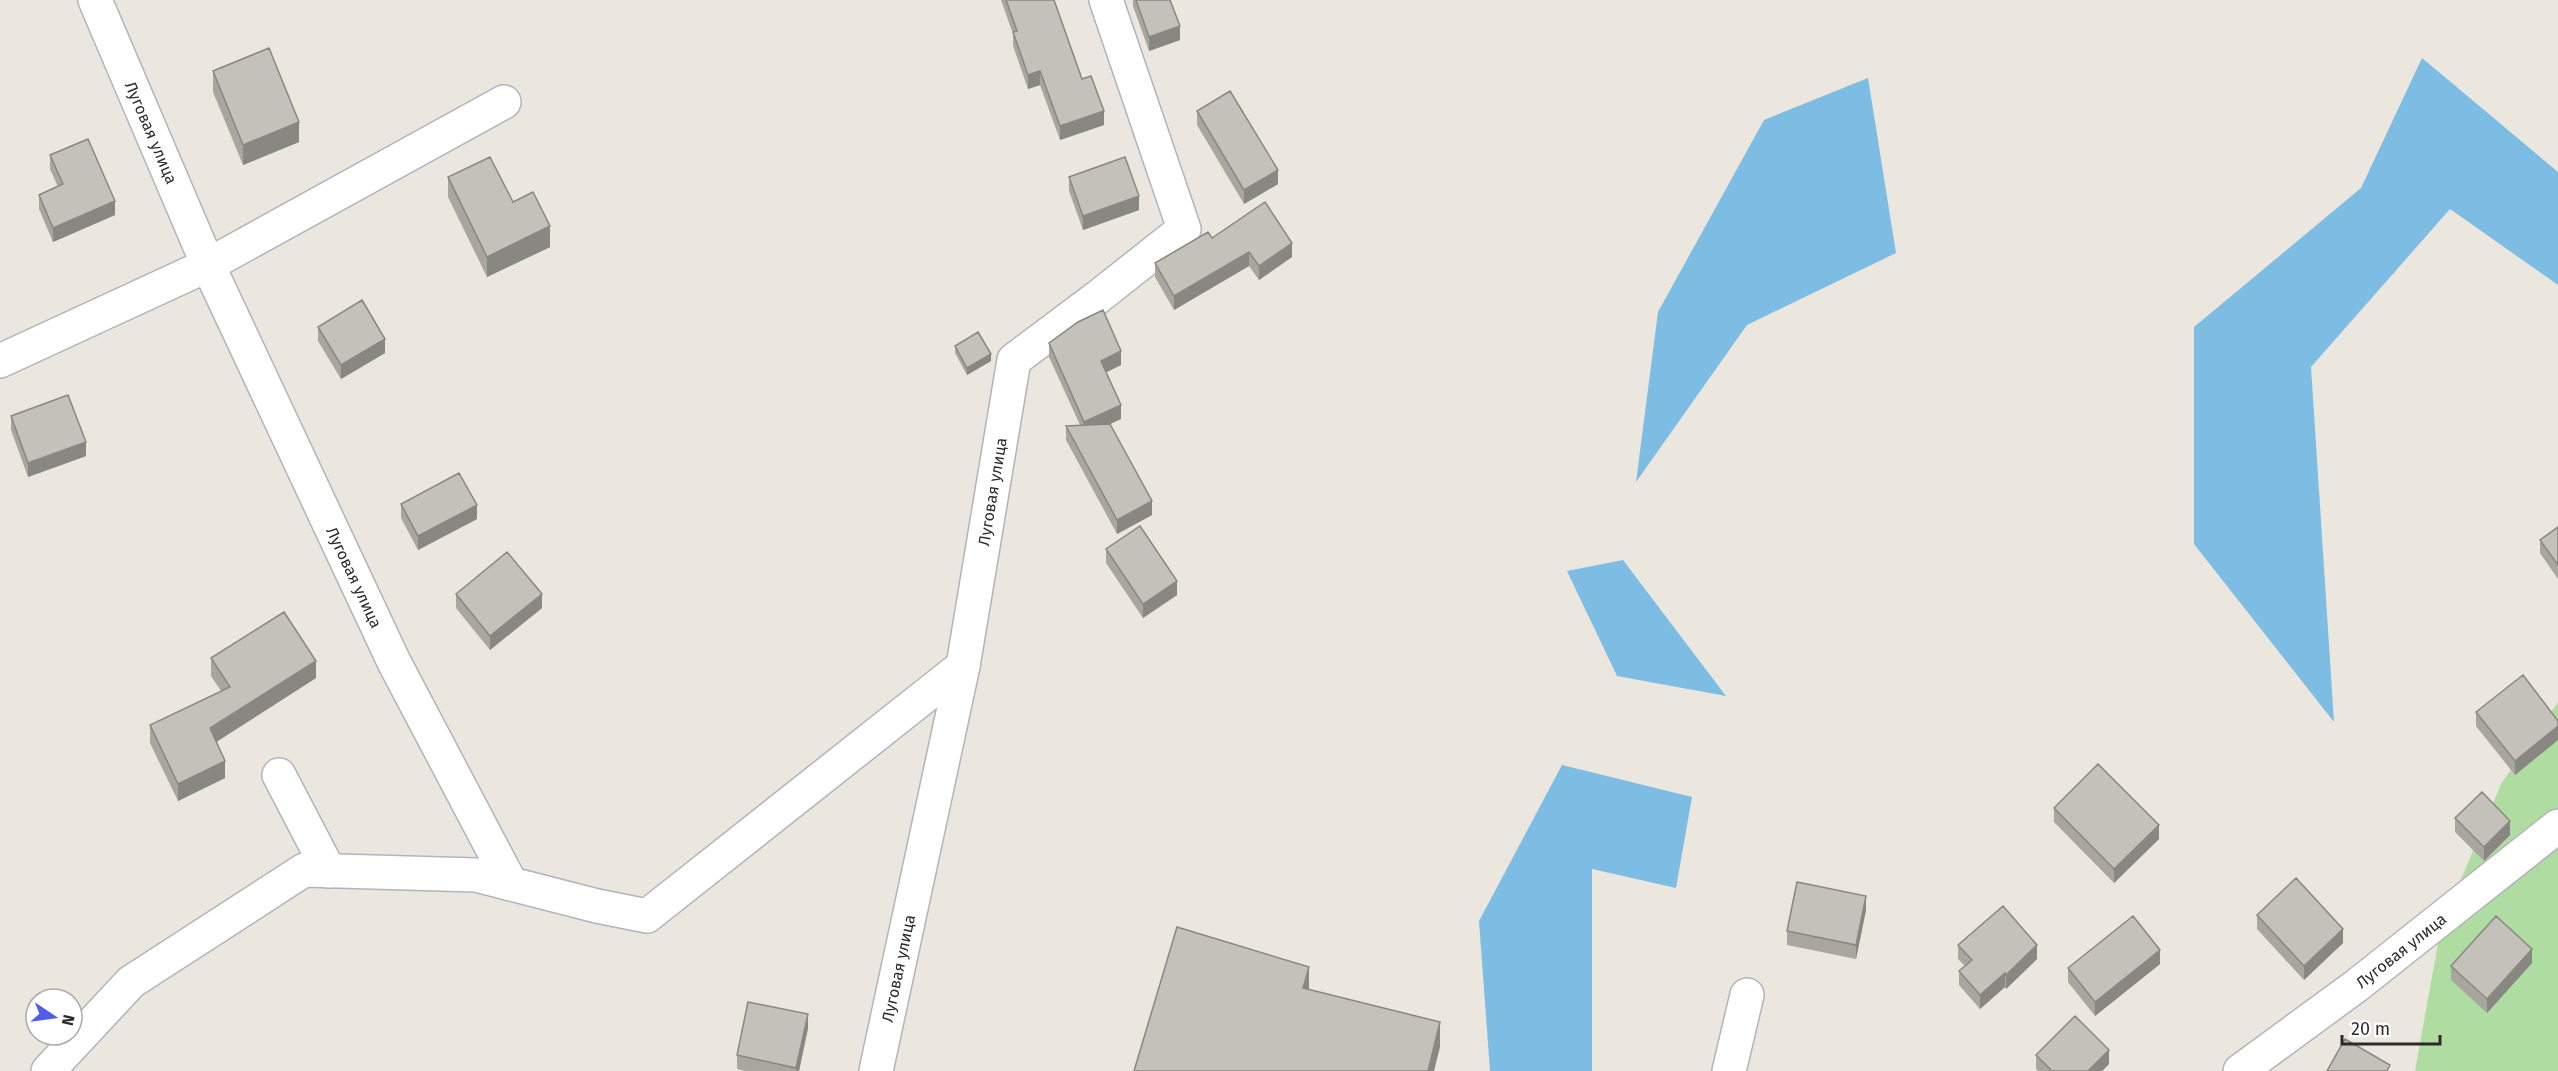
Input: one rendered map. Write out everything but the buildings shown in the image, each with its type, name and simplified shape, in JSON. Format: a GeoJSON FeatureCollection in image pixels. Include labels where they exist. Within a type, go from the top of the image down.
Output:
{"type":"FeatureCollection","features":[{"type":"Feature","properties":{"kind":"street","name":"Луговая улица"},"geometry":{"type":"LineString","coordinates":[[95,0],[208,265],[394,662],[511,884]]}},
{"type":"Feature","properties":{"kind":"street","name":"Луговая улица"},"geometry":{"type":"LineString","coordinates":[[876,1071],[963,666],[1014,360],[1184,229],[1106,0]]}},
{"type":"Feature","properties":{"kind":"street"},"geometry":{"type":"LineString","coordinates":[[0,361],[208,265],[504,102]]}},
{"type":"Feature","properties":{"kind":"street"},"geometry":{"type":"LineString","coordinates":[[48,1071],[131,982],[304,870],[476,875],[597,906],[647,916],[963,666]]}},
{"type":"Feature","properties":{"kind":"street"},"geometry":{"type":"LineString","coordinates":[[279,775],[329,871]]}},
{"type":"Feature","properties":{"kind":"street","name":"Луговая улица"},"geometry":{"type":"LineString","coordinates":[[2240,1071],[2356,986],[2558,826]]}},
{"type":"Feature","properties":{"kind":"street"},"geometry":{"type":"LineString","coordinates":[[1729,1071],[1747,994]]}},
{"type":"Feature","properties":{"kind":"green space"},"geometry":{"type":"Polygon","coordinates":[[[2558,702],[2558,1071],[2415,1071],[2441,927],[2501,784],[2558,702]]]}},
{"type":"Feature","properties":{"kind":"water"},"geometry":{"type":"Polygon","coordinates":[[[2422,58],[2558,172],[2558,285],[2450,209],[2311,367],[2334,722],[2194,544],[2194,327],[2361,188],[2422,58]]]}},
{"type":"Feature","properties":{"kind":"water"},"geometry":{"type":"Polygon","coordinates":[[[1868,78],[1896,253],[1747,325],[1636,482],[1658,312],[1764,120],[1868,78]]]}},
{"type":"Feature","properties":{"kind":"water"},"geometry":{"type":"Polygon","coordinates":[[[1623,560],[1726,696],[1617,676],[1567,571],[1623,560]]]}},
{"type":"Feature","properties":{"kind":"water"},"geometry":{"type":"Polygon","coordinates":[[[1562,765],[1692,797],[1676,888],[1592,869],[1592,1071],[1490,1071],[1479,921],[1562,765]]]}}]}
